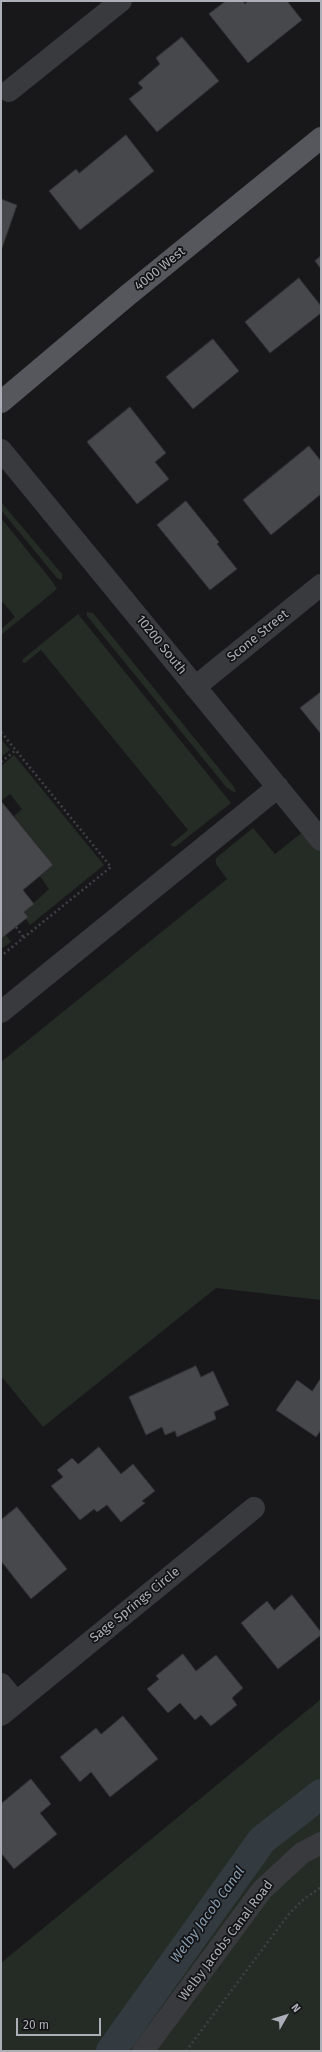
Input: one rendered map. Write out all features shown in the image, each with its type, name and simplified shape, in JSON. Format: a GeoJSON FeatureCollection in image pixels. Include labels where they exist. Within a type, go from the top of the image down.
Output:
{"type":"FeatureCollection","features":[{"type":"Feature","properties":{"kind":"main road","name":"4000 West"},"geometry":{"type":"LineString","coordinates":[[1,402],[128,295],[321,138]]}},
{"type":"Feature","properties":{"kind":"street"},"geometry":{"type":"LineString","coordinates":[[9,91],[121,1]]}},
{"type":"Feature","properties":{"kind":"street","name":"10200 South"},"geometry":{"type":"LineString","coordinates":[[1,450],[321,840]]}},
{"type":"Feature","properties":{"kind":"street","name":"Scone Street"},"geometry":{"type":"LineString","coordinates":[[195,687],[321,584]]}},
{"type":"Feature","properties":{"kind":"street"},"geometry":{"type":"LineString","coordinates":[[1,1012],[278,787]]}},
{"type":"Feature","properties":{"kind":"street","name":"Sage Springs Circle"},"geometry":{"type":"LineString","coordinates":[[8,1708],[254,1508]]}},
{"type":"Feature","properties":{"kind":"street"},"geometry":{"type":"LineString","coordinates":[[1,1684],[8,1708]]}},
{"type":"Feature","properties":{"kind":"street","name":"Welby Jacobs Canal Road"},"geometry":{"type":"LineString","coordinates":[[143,2051],[262,1890],[302,1853],[321,1843]]}},
{"type":"Feature","properties":{"kind":"path"},"geometry":{"type":"LineString","coordinates":[[1,732],[111,867],[1,956]]}},
{"type":"Feature","properties":{"kind":"path"},"geometry":{"type":"LineString","coordinates":[[1,762],[16,750]]}},
{"type":"Feature","properties":{"kind":"path"},"geometry":{"type":"LineString","coordinates":[[16,927],[24,938]]}},
{"type":"Feature","properties":{"kind":"path"},"geometry":{"type":"LineString","coordinates":[[186,2051],[289,1914],[304,1898],[321,1888]]}},
{"type":"Feature","properties":{"kind":"shaded area"},"geometry":{"type":"Polygon","coordinates":[[[1,502],[62,574],[62,580],[57,578],[1,510],[1,502]]]}},
{"type":"Feature","properties":{"kind":"shaded area"},"geometry":{"type":"Polygon","coordinates":[[[1,518],[57,589],[1,635],[1,629],[15,617],[1,600],[1,518]]]}},
{"type":"Feature","properties":{"kind":"shaded area"},"geometry":{"type":"Polygon","coordinates":[[[87,612],[93,613],[234,787],[236,793],[227,788],[87,616],[87,612]]]}},
{"type":"Feature","properties":{"kind":"shaded area"},"geometry":{"type":"Polygon","coordinates":[[[78,614],[231,803],[175,847],[170,845],[188,830],[41,650],[25,663],[22,662],[23,659],[78,614]]]}},
{"type":"Feature","properties":{"kind":"shaded area"},"geometry":{"type":"Polygon","coordinates":[[[1,739],[10,750],[1,757],[1,739]]]}},
{"type":"Feature","properties":{"kind":"shaded area"},"geometry":{"type":"Polygon","coordinates":[[[14,755],[104,865],[30,925],[26,919],[28,917],[24,912],[49,889],[40,876],[53,865],[14,816],[22,809],[10,794],[1,801],[1,766],[14,755]]]}},
{"type":"Feature","properties":{"kind":"shaded area"},"geometry":{"type":"Polygon","coordinates":[[[253,828],[275,854],[304,831],[321,852],[321,1300],[216,1288],[43,1427],[1,1376],[1,1062],[227,879],[216,864],[216,858],[253,828]]]}},
{"type":"Feature","properties":{"kind":"shaded area"},"geometry":{"type":"Polygon","coordinates":[[[6,935],[11,942],[1,949],[1,937],[2,938],[6,935]]]}},
{"type":"Feature","properties":{"kind":"shaded area"},"geometry":{"type":"Polygon","coordinates":[[[321,1699],[321,2051],[1,2051],[1,1963],[321,1699]]]}},
{"type":"Feature","properties":{"kind":"building"},"geometry":{"type":"Polygon","coordinates":[[[226,1],[243,1],[245,4],[248,1],[287,1],[302,20],[248,63],[209,14],[226,1]]]}},
{"type":"Feature","properties":{"kind":"building"},"geometry":{"type":"Polygon","coordinates":[[[182,37],[219,81],[157,132],[129,99],[143,88],[138,83],[160,64],[156,58],[182,37]]]}},
{"type":"Feature","properties":{"kind":"building"},"geometry":{"type":"Polygon","coordinates":[[[126,135],[154,171],[80,230],[49,191],[76,169],[79,173],[126,135]]]}},
{"type":"Feature","properties":{"kind":"building"},"geometry":{"type":"Polygon","coordinates":[[[1,199],[17,205],[2,248],[1,247],[1,199]]]}},
{"type":"Feature","properties":{"kind":"building"},"geometry":{"type":"Polygon","coordinates":[[[321,256],[321,269],[315,261],[321,256]]]}},
{"type":"Feature","properties":{"kind":"building"},"geometry":{"type":"Polygon","coordinates":[[[299,278],[321,306],[321,313],[270,353],[245,322],[299,278]]]}},
{"type":"Feature","properties":{"kind":"building"},"geometry":{"type":"Polygon","coordinates":[[[213,339],[239,371],[193,409],[166,377],[213,339]]]}},
{"type":"Feature","properties":{"kind":"building"},"geometry":{"type":"Polygon","coordinates":[[[130,407],[166,453],[155,462],[169,479],[137,504],[87,442],[130,407]]]}},
{"type":"Feature","properties":{"kind":"building"},"geometry":{"type":"Polygon","coordinates":[[[309,446],[321,461],[321,494],[271,535],[243,500],[309,446]]]}},
{"type":"Feature","properties":{"kind":"building"},"geometry":{"type":"Polygon","coordinates":[[[186,501],[219,542],[217,544],[237,569],[210,590],[157,525],[186,501]]]}},
{"type":"Feature","properties":{"kind":"building"},"geometry":{"type":"Polygon","coordinates":[[[321,692],[321,734],[300,708],[321,692]]]}},
{"type":"Feature","properties":{"kind":"building"},"geometry":{"type":"Polygon","coordinates":[[[1,801],[53,865],[23,890],[34,904],[24,912],[28,917],[2,938],[1,801]]]}},
{"type":"Feature","properties":{"kind":"building"},"geometry":{"type":"Polygon","coordinates":[[[196,1366],[201,1377],[213,1371],[229,1405],[214,1412],[216,1419],[177,1437],[175,1431],[165,1435],[162,1427],[146,1435],[129,1397],[196,1366]]]}},
{"type":"Feature","properties":{"kind":"building"},"geometry":{"type":"Polygon","coordinates":[[[321,1378],[321,1430],[316,1437],[276,1410],[297,1380],[312,1391],[321,1378]]]}},
{"type":"Feature","properties":{"kind":"building"},"geometry":{"type":"Polygon","coordinates":[[[99,1447],[121,1474],[133,1464],[155,1491],[142,1501],[145,1503],[121,1522],[107,1505],[97,1512],[94,1509],[80,1520],[51,1486],[63,1477],[57,1470],[72,1458],[78,1464],[99,1447]]]}},
{"type":"Feature","properties":{"kind":"building"},"geometry":{"type":"Polygon","coordinates":[[[17,1507],[67,1569],[31,1599],[1,1561],[1,1520],[17,1507]]]}},
{"type":"Feature","properties":{"kind":"building"},"geometry":{"type":"Polygon","coordinates":[[[292,1595],[321,1632],[321,1635],[278,1669],[241,1623],[267,1601],[274,1610],[292,1595]]]}},
{"type":"Feature","properties":{"kind":"building"},"geometry":{"type":"Polygon","coordinates":[[[183,1654],[196,1671],[216,1655],[243,1688],[232,1698],[237,1705],[211,1726],[201,1715],[195,1720],[180,1703],[168,1713],[147,1689],[159,1679],[156,1676],[183,1654]]]}},
{"type":"Feature","properties":{"kind":"building"},"geometry":{"type":"Polygon","coordinates":[[[123,1716],[158,1759],[110,1797],[91,1772],[80,1782],[60,1757],[96,1728],[101,1734],[123,1716]]]}},
{"type":"Feature","properties":{"kind":"building"},"geometry":{"type":"Polygon","coordinates":[[[31,1779],[51,1804],[40,1813],[57,1834],[14,1869],[1,1853],[1,1804],[31,1779]]]}},
{"type":"Feature","properties":{"kind":"waterway","name":"Welby Jacob Canal"},"geometry":{"type":"LineString","coordinates":[[111,2051],[262,1840],[321,1794]]}}]}
